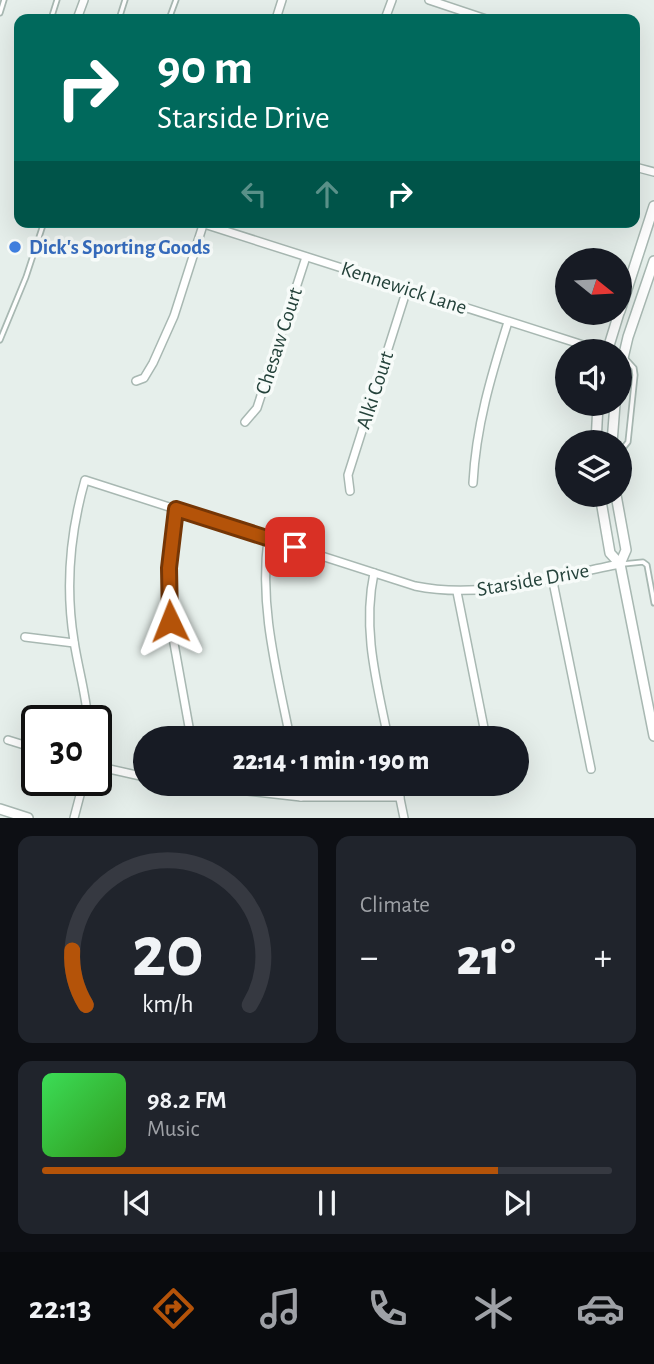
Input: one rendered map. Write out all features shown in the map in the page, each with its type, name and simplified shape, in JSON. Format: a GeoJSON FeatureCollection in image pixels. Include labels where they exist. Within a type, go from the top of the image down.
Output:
{"type":"FeatureCollection","features":[{"type":"Feature","properties":{"kind":"street"},"geometry":{"type":"LineString","coordinates":[[429,0],[471,14]]}},
{"type":"Feature","properties":{"kind":"street"},"geometry":{"type":"LineString","coordinates":[[632,273],[654,206]]}},
{"type":"Feature","properties":{"kind":"street"},"geometry":{"type":"LineString","coordinates":[[136,381],[144,378],[164,340],[202,228]]}},
{"type":"Feature","properties":{"kind":"street","name":"Kennewick Lane"},"geometry":{"type":"LineString","coordinates":[[219,228],[564,339]]}},
{"type":"Feature","properties":{"kind":"street","name":"Chesaw Court"},"geometry":{"type":"LineString","coordinates":[[245,422],[257,408],[306,257]]}},
{"type":"Feature","properties":{"kind":"street"},"geometry":{"type":"LineString","coordinates":[[627,339],[654,261]]}},
{"type":"Feature","properties":{"kind":"street","name":"Alki Court"},"geometry":{"type":"LineString","coordinates":[[350,491],[348,475],[407,289]]}},
{"type":"Feature","properties":{"kind":"street"},"geometry":{"type":"LineString","coordinates":[[473,483],[482,408],[508,322]]}},
{"type":"Feature","properties":{"kind":"street","name":"Starside Drive"},"geometry":{"type":"LineString","coordinates":[[74,643],[69,572],[75,520],[85,480],[415,586],[457,592],[492,589],[620,564]]}},
{"type":"Feature","properties":{"kind":"street"},"geometry":{"type":"LineString","coordinates":[[602,507],[610,553],[620,564],[650,694],[654,736]]}},
{"type":"Feature","properties":{"kind":"street"},"geometry":{"type":"LineString","coordinates":[[618,507],[626,550],[620,564]]}},
{"type":"Feature","properties":{"kind":"street"},"geometry":{"type":"LineString","coordinates":[[176,509],[169,568],[170,621],[189,726]]}},
{"type":"Feature","properties":{"kind":"street"},"geometry":{"type":"LineString","coordinates":[[268,539],[266,615],[288,726]]}},
{"type":"Feature","properties":{"kind":"street"},"geometry":{"type":"LineString","coordinates":[[374,573],[368,631],[386,726]]}},
{"type":"Feature","properties":{"kind":"street"},"geometry":{"type":"LineString","coordinates":[[552,577],[591,769]]}},
{"type":"Feature","properties":{"kind":"street"},"geometry":{"type":"LineString","coordinates":[[457,592],[484,726]]}},
{"type":"Feature","properties":{"kind":"street"},"geometry":{"type":"LineString","coordinates":[[26,637],[74,643],[85,705]]}},
{"type":"Feature","properties":{"kind":"street"},"geometry":{"type":"LineString","coordinates":[[8,740],[21,744]]}},
{"type":"Feature","properties":{"kind":"street"},"geometry":{"type":"LineString","coordinates":[[112,770],[133,774]]}},
{"type":"Feature","properties":{"kind":"street"},"geometry":{"type":"LineString","coordinates":[[74,818],[80,796]]}},
{"type":"Feature","properties":{"kind":"street"},"geometry":{"type":"LineString","coordinates":[[292,796],[400,797],[404,818]]}},
{"type":"Feature","properties":{"kind":"street"},"geometry":{"type":"LineString","coordinates":[[0,809],[28,818]]}},
{"type":"Feature","properties":{"kind":"lane"},"geometry":{"type":"LineString","coordinates":[[0,13],[4,0]]}},
{"type":"Feature","properties":{"kind":"lane"},"geometry":{"type":"LineString","coordinates":[[0,340],[26,277],[42,228]]}},
{"type":"Feature","properties":{"kind":"lane"},"geometry":{"type":"LineString","coordinates":[[632,366],[635,375],[632,404]]}},
{"type":"Feature","properties":{"kind":"lane"},"geometry":{"type":"LineString","coordinates":[[620,564],[643,562],[647,565],[654,603]]}},
{"type":"Feature","properties":{"kind":"place","name":"Dick's Sporting Goods"},"geometry":{"type":"Point","coordinates":[15,247]}},
{"type":"Feature","properties":{"kind":"route"},"geometry":{"type":"LineString","coordinates":[[170,621],[169,568],[176,509],[295,547]]}}]}
